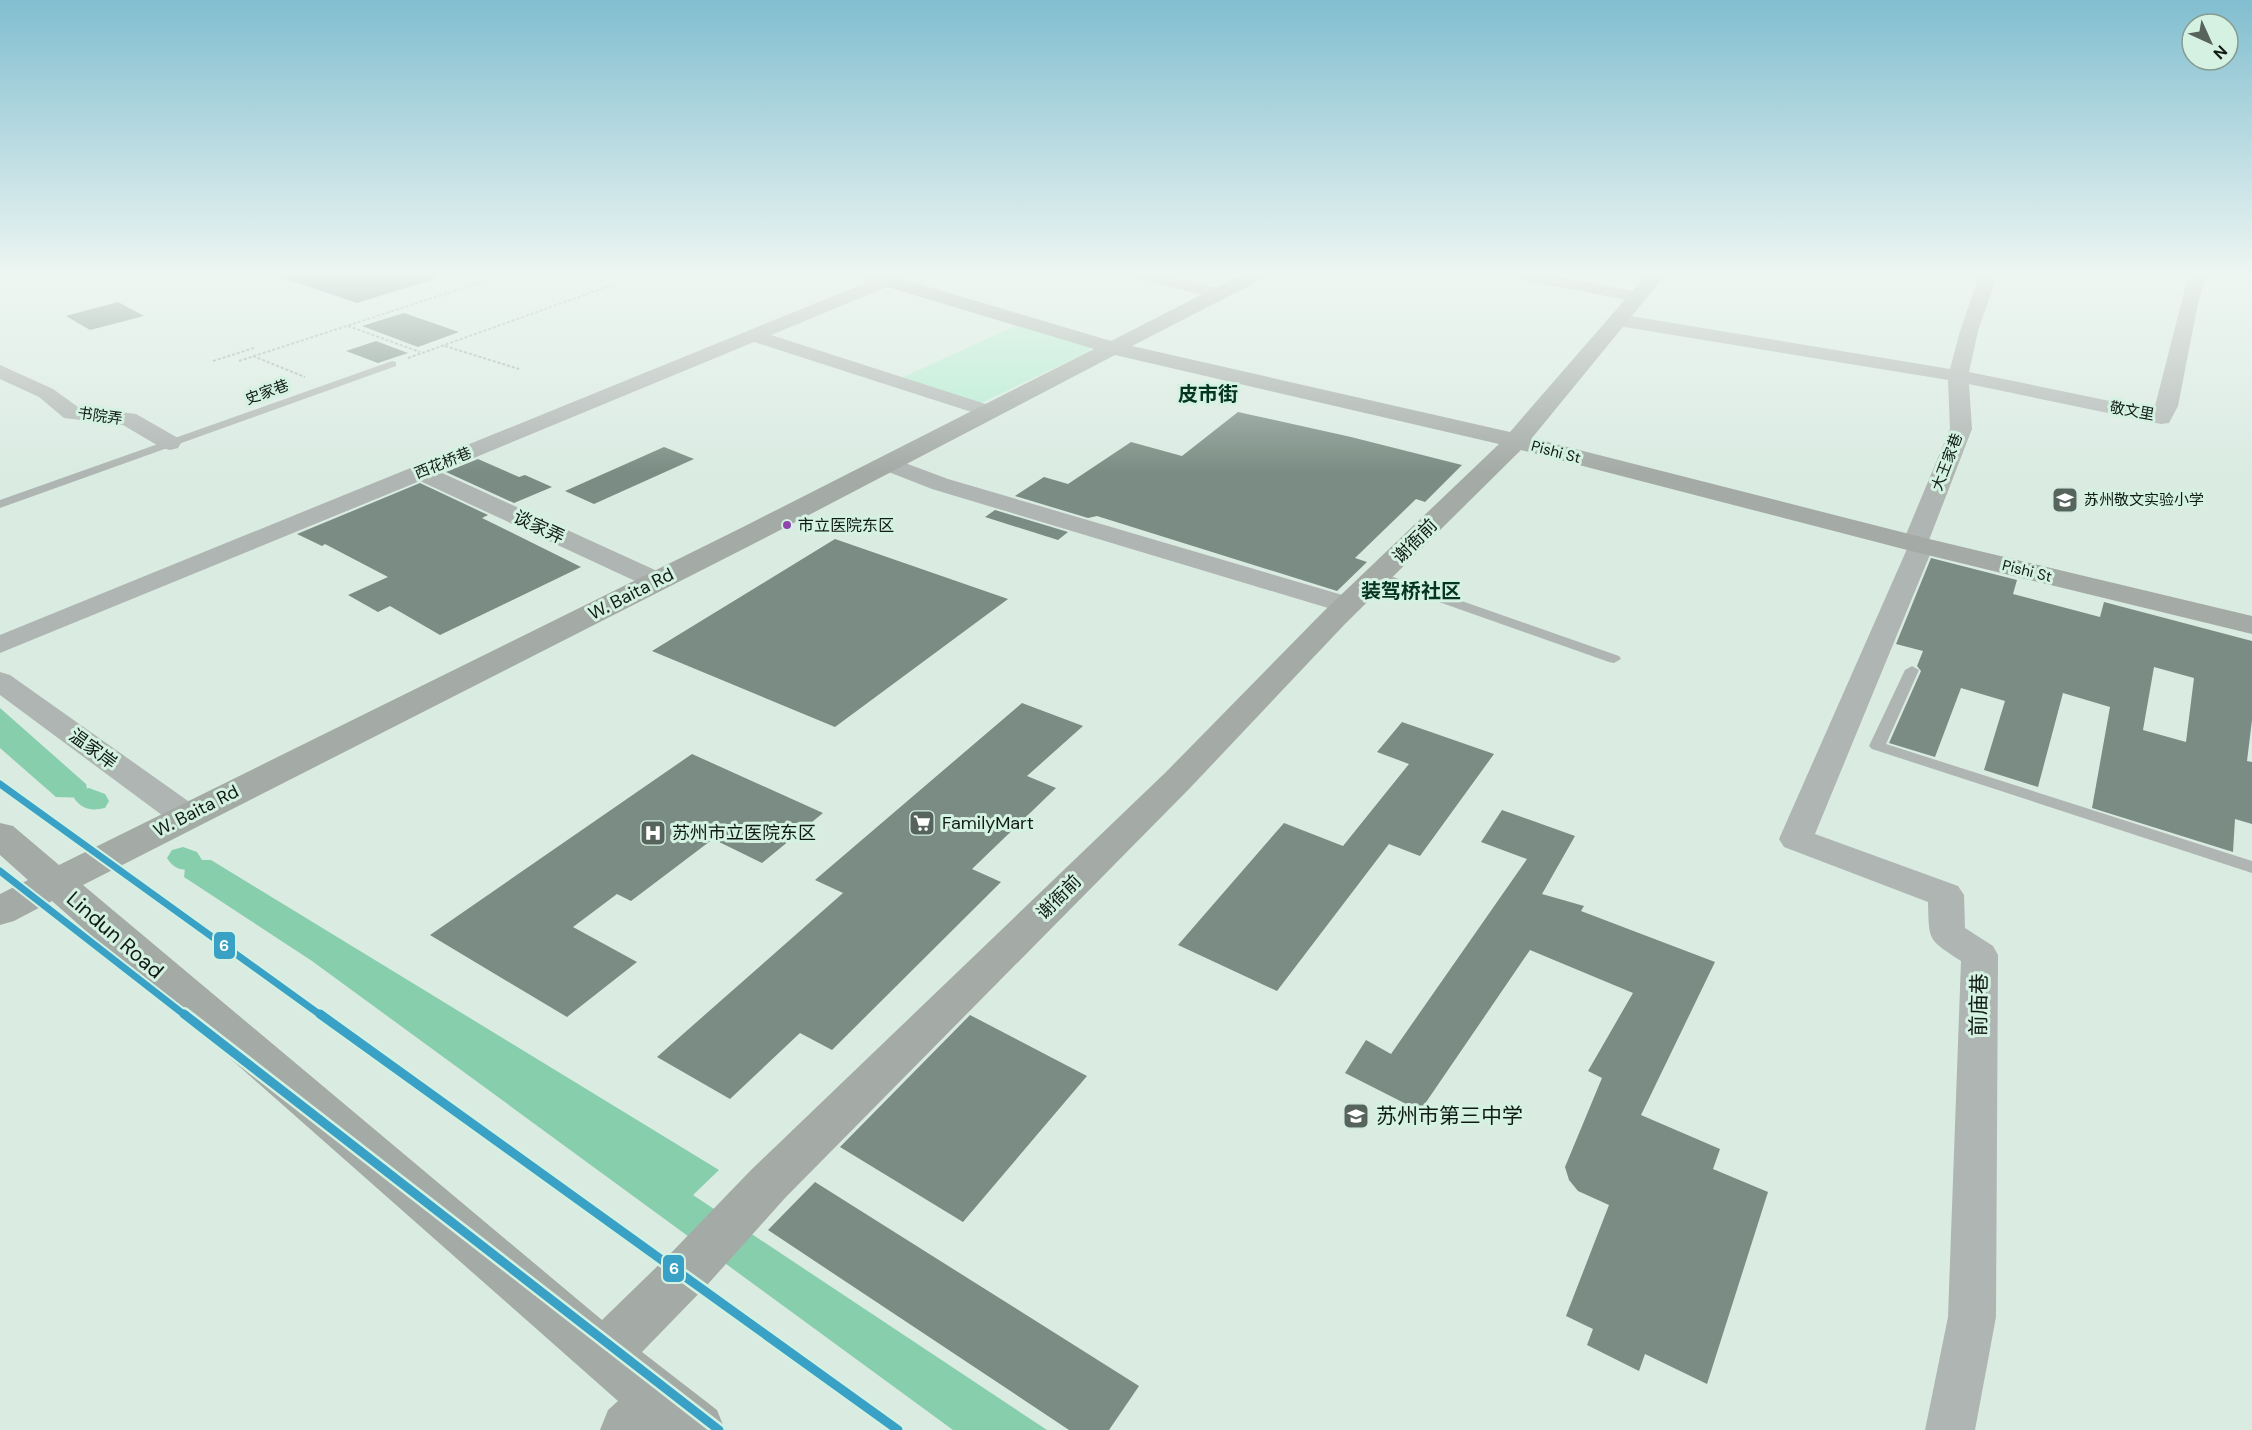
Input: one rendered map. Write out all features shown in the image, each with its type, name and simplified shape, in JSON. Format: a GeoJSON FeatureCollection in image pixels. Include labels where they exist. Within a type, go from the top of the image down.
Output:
{"type":"FeatureCollection","features":[{"type":"Feature","properties":{"kind":"street","name":"西花桥巷"},"geometry":{"type":"LineString","coordinates":[[0,645],[746,340]]}},
{"type":"Feature","properties":{"kind":"street"},"geometry":{"type":"LineString","coordinates":[[767,340],[991,412]]}},
{"type":"Feature","properties":{"kind":"street","name":"Pishi St"},"geometry":{"type":"LineString","coordinates":[[1087,340],[1115,349],[1516,441],[1918,544],[2252,625]]}},
{"type":"Feature","properties":{"kind":"street","name":"W. Baita Rd"},"geometry":{"type":"LineString","coordinates":[[0,911],[1133,340]]}},
{"type":"Feature","properties":{"kind":"street","name":"谢衙前"},"geometry":{"type":"LineString","coordinates":[[603,1355],[690,1268],[768,1184],[1178,780],[1347,605],[1516,441],[1601,340]]}},
{"type":"Feature","properties":{"kind":"street"},"geometry":{"type":"LineString","coordinates":[[1738,340],[1958,376]]}},
{"type":"Feature","properties":{"kind":"street","name":"大王家巷"},"geometry":{"type":"LineString","coordinates":[[1918,544],[1961,429],[1958,376],[1967,340]]}},
{"type":"Feature","properties":{"kind":"street","name":"敬文里"},"geometry":{"type":"LineString","coordinates":[[1958,376],[2161,417],[2168,406],[2182,340]]}},
{"type":"Feature","properties":{"kind":"street","name":"书院弄"},"geometry":{"type":"LineString","coordinates":[[0,371],[46,393],[72,413],[128,419],[170,443]]}},
{"type":"Feature","properties":{"kind":"street"},"geometry":{"type":"LineString","coordinates":[[889,464],[940,484],[1347,605]]}},
{"type":"Feature","properties":{"kind":"street","name":"谈家弄"},"geometry":{"type":"LineString","coordinates":[[420,472],[657,581]]}},
{"type":"Feature","properties":{"kind":"street","name":"前庙巷"},"geometry":{"type":"LineString","coordinates":[[1918,544],[1796,839],[1946,895],[1947,934],[1980,955],[1972,1317],[1950,1430]]}},
{"type":"Feature","properties":{"kind":"street","name":"温家岸"},"geometry":{"type":"LineString","coordinates":[[0,681],[186,816]]}},
{"type":"Feature","properties":{"kind":"street","name":"Lindun Road"},"geometry":{"type":"LineString","coordinates":[[0,835],[603,1355],[660,1420]]}},
{"type":"Feature","properties":{"kind":"lane","name":"史家巷"},"geometry":{"type":"LineString","coordinates":[[0,504],[392,364]]}},
{"type":"Feature","properties":{"kind":"lane"},"geometry":{"type":"LineString","coordinates":[[1379,576],[1614,659]]}},
{"type":"Feature","properties":{"kind":"lane"},"geometry":{"type":"LineString","coordinates":[[1912,670],[1877,746],[2252,867]]}},
{"type":"Feature","properties":{"kind":"path"},"geometry":{"type":"LineString","coordinates":[[239,361],[304,340]]}},
{"type":"Feature","properties":{"kind":"path"},"geometry":{"type":"LineString","coordinates":[[385,340],[422,353]]}},
{"type":"Feature","properties":{"kind":"path"},"geometry":{"type":"LineString","coordinates":[[392,364],[457,340]]}},
{"type":"Feature","properties":{"kind":"path"},"geometry":{"type":"LineString","coordinates":[[443,345],[519,369]]}},
{"type":"Feature","properties":{"kind":"path"},"geometry":{"type":"LineString","coordinates":[[213,361],[254,348]]}},
{"type":"Feature","properties":{"kind":"path"},"geometry":{"type":"LineString","coordinates":[[236,353],[247,358]]}},
{"type":"Feature","properties":{"kind":"path"},"geometry":{"type":"LineString","coordinates":[[253,356],[327,387]]}},
{"type":"Feature","properties":{"kind":"shaded area"},"geometry":{"type":"Polygon","coordinates":[[[985,340],[1067,340],[1091,347],[1089,351],[975,406],[895,381],[985,340]]]}},
{"type":"Feature","properties":{"kind":"shaded area"},"geometry":{"type":"Polygon","coordinates":[[[0,708],[86,784],[89,798],[56,797],[0,748],[0,708]]]}},
{"type":"Feature","properties":{"kind":"shaded area"},"geometry":{"type":"Polygon","coordinates":[[[186,860],[211,860],[719,1170],[693,1195],[1047,1430],[953,1430],[312,961],[184,877],[186,860]]]}},
{"type":"Feature","properties":{"kind":"building"},"geometry":{"type":"Polygon","coordinates":[[[399,340],[438,340],[418,347],[399,340]]]}},
{"type":"Feature","properties":{"kind":"building"},"geometry":{"type":"Polygon","coordinates":[[[376,341],[408,353],[378,363],[346,351],[376,341]]]}},
{"type":"Feature","properties":{"kind":"building"},"geometry":{"type":"Polygon","coordinates":[[[1238,412],[1462,465],[1425,502],[1416,499],[1355,558],[1367,562],[1337,591],[1097,516],[1088,518],[1015,496],[1044,477],[1068,484],[1131,442],[1182,456],[1238,412]]]}},
{"type":"Feature","properties":{"kind":"building"},"geometry":{"type":"Polygon","coordinates":[[[664,447],[694,459],[594,504],[565,491],[664,447]]]}},
{"type":"Feature","properties":{"kind":"building"},"geometry":{"type":"Polygon","coordinates":[[[478,459],[519,477],[525,475],[552,487],[514,503],[446,472],[478,459]]]}},
{"type":"Feature","properties":{"kind":"building"},"geometry":{"type":"Polygon","coordinates":[[[420,483],[488,515],[482,518],[581,567],[440,635],[390,606],[378,612],[348,595],[388,577],[325,544],[322,546],[297,534],[420,483]]]}},
{"type":"Feature","properties":{"kind":"building"},"geometry":{"type":"Polygon","coordinates":[[[995,510],[1068,532],[1058,540],[985,517],[995,510]]]}},
{"type":"Feature","properties":{"kind":"building"},"geometry":{"type":"Polygon","coordinates":[[[835,539],[1008,599],[835,727],[652,651],[835,539]]]}},
{"type":"Feature","properties":{"kind":"building"},"geometry":{"type":"Polygon","coordinates":[[[1931,558],[2017,580],[2013,594],[2100,617],[2104,602],[2252,641],[2252,720],[2247,761],[2252,762],[2252,824],[2235,819],[2233,852],[2092,808],[2110,707],[2063,693],[2038,787],[1984,770],[2005,701],[1961,688],[1935,757],[1889,743],[1921,671],[1917,666],[1923,651],[1896,644],[1931,558]],[[2154,667],[2143,730],[2186,742],[2194,678],[2154,667]]]}},
{"type":"Feature","properties":{"kind":"building"},"geometry":{"type":"Polygon","coordinates":[[[1022,703],[1083,726],[1027,776],[1056,788],[972,869],[1001,882],[832,1050],[800,1033],[730,1099],[657,1057],[843,893],[815,880],[1022,703]]]}},
{"type":"Feature","properties":{"kind":"building"},"geometry":{"type":"Polygon","coordinates":[[[1402,722],[1494,754],[1420,856],[1389,844],[1277,991],[1178,945],[1284,823],[1343,846],[1409,764],[1377,752],[1402,722]]]}},
{"type":"Feature","properties":{"kind":"building"},"geometry":{"type":"Polygon","coordinates":[[[692,754],[823,813],[762,863],[713,839],[631,901],[617,894],[573,927],[637,962],[567,1017],[430,935],[692,754]]]}},
{"type":"Feature","properties":{"kind":"building"},"geometry":{"type":"Polygon","coordinates":[[[1502,810],[1575,836],[1542,894],[1584,906],[1581,911],[1715,962],[1641,1115],[1720,1149],[1713,1169],[1768,1192],[1707,1384],[1645,1354],[1639,1371],[1587,1345],[1593,1329],[1566,1316],[1609,1205],[1578,1191],[1569,1180],[1565,1167],[1602,1078],[1588,1071],[1633,993],[1530,950],[1420,1111],[1345,1073],[1366,1040],[1391,1054],[1527,859],[1481,842],[1502,810]]]}},
{"type":"Feature","properties":{"kind":"building"},"geometry":{"type":"Polygon","coordinates":[[[970,1015],[1087,1076],[963,1222],[840,1147],[970,1015]]]}},
{"type":"Feature","properties":{"kind":"building"},"geometry":{"type":"Polygon","coordinates":[[[815,1182],[1139,1386],[1109,1430],[1069,1430],[768,1230],[815,1182]]]}},
{"type":"Feature","properties":{"kind":"waterway"},"geometry":{"type":"LineString","coordinates":[[89,798],[94,801]]}},
{"type":"Feature","properties":{"kind":"transit line","name":"6"},"geometry":{"type":"LineString","coordinates":[[0,784],[898,1430]]}},
{"type":"Feature","properties":{"kind":"transit line","name":"6"},"geometry":{"type":"LineString","coordinates":[[0,871],[719,1430]]}},
{"type":"Feature","properties":{"kind":"place","name":"苏州敬文实验小学"},"geometry":{"type":"Point","coordinates":[2065,500]}},
{"type":"Feature","properties":{"kind":"place","name":"市立医院东区"},"geometry":{"type":"Point","coordinates":[787,525]}},
{"type":"Feature","properties":{"kind":"place","name":"FamilyMart"},"geometry":{"type":"Point","coordinates":[922,823]}},
{"type":"Feature","properties":{"kind":"place","name":"苏州市立医院东区"},"geometry":{"type":"Point","coordinates":[653,833]}},
{"type":"Feature","properties":{"kind":"place","name":"苏州市第三中学"},"geometry":{"type":"Point","coordinates":[1356,1116]}},
{"type":"Feature","properties":{"kind":"district","name":"皮市街"},"geometry":{"type":"Point","coordinates":[1208,394]}},
{"type":"Feature","properties":{"kind":"district","name":"装驾桥社区"},"geometry":{"type":"Point","coordinates":[1411,591]}}]}
